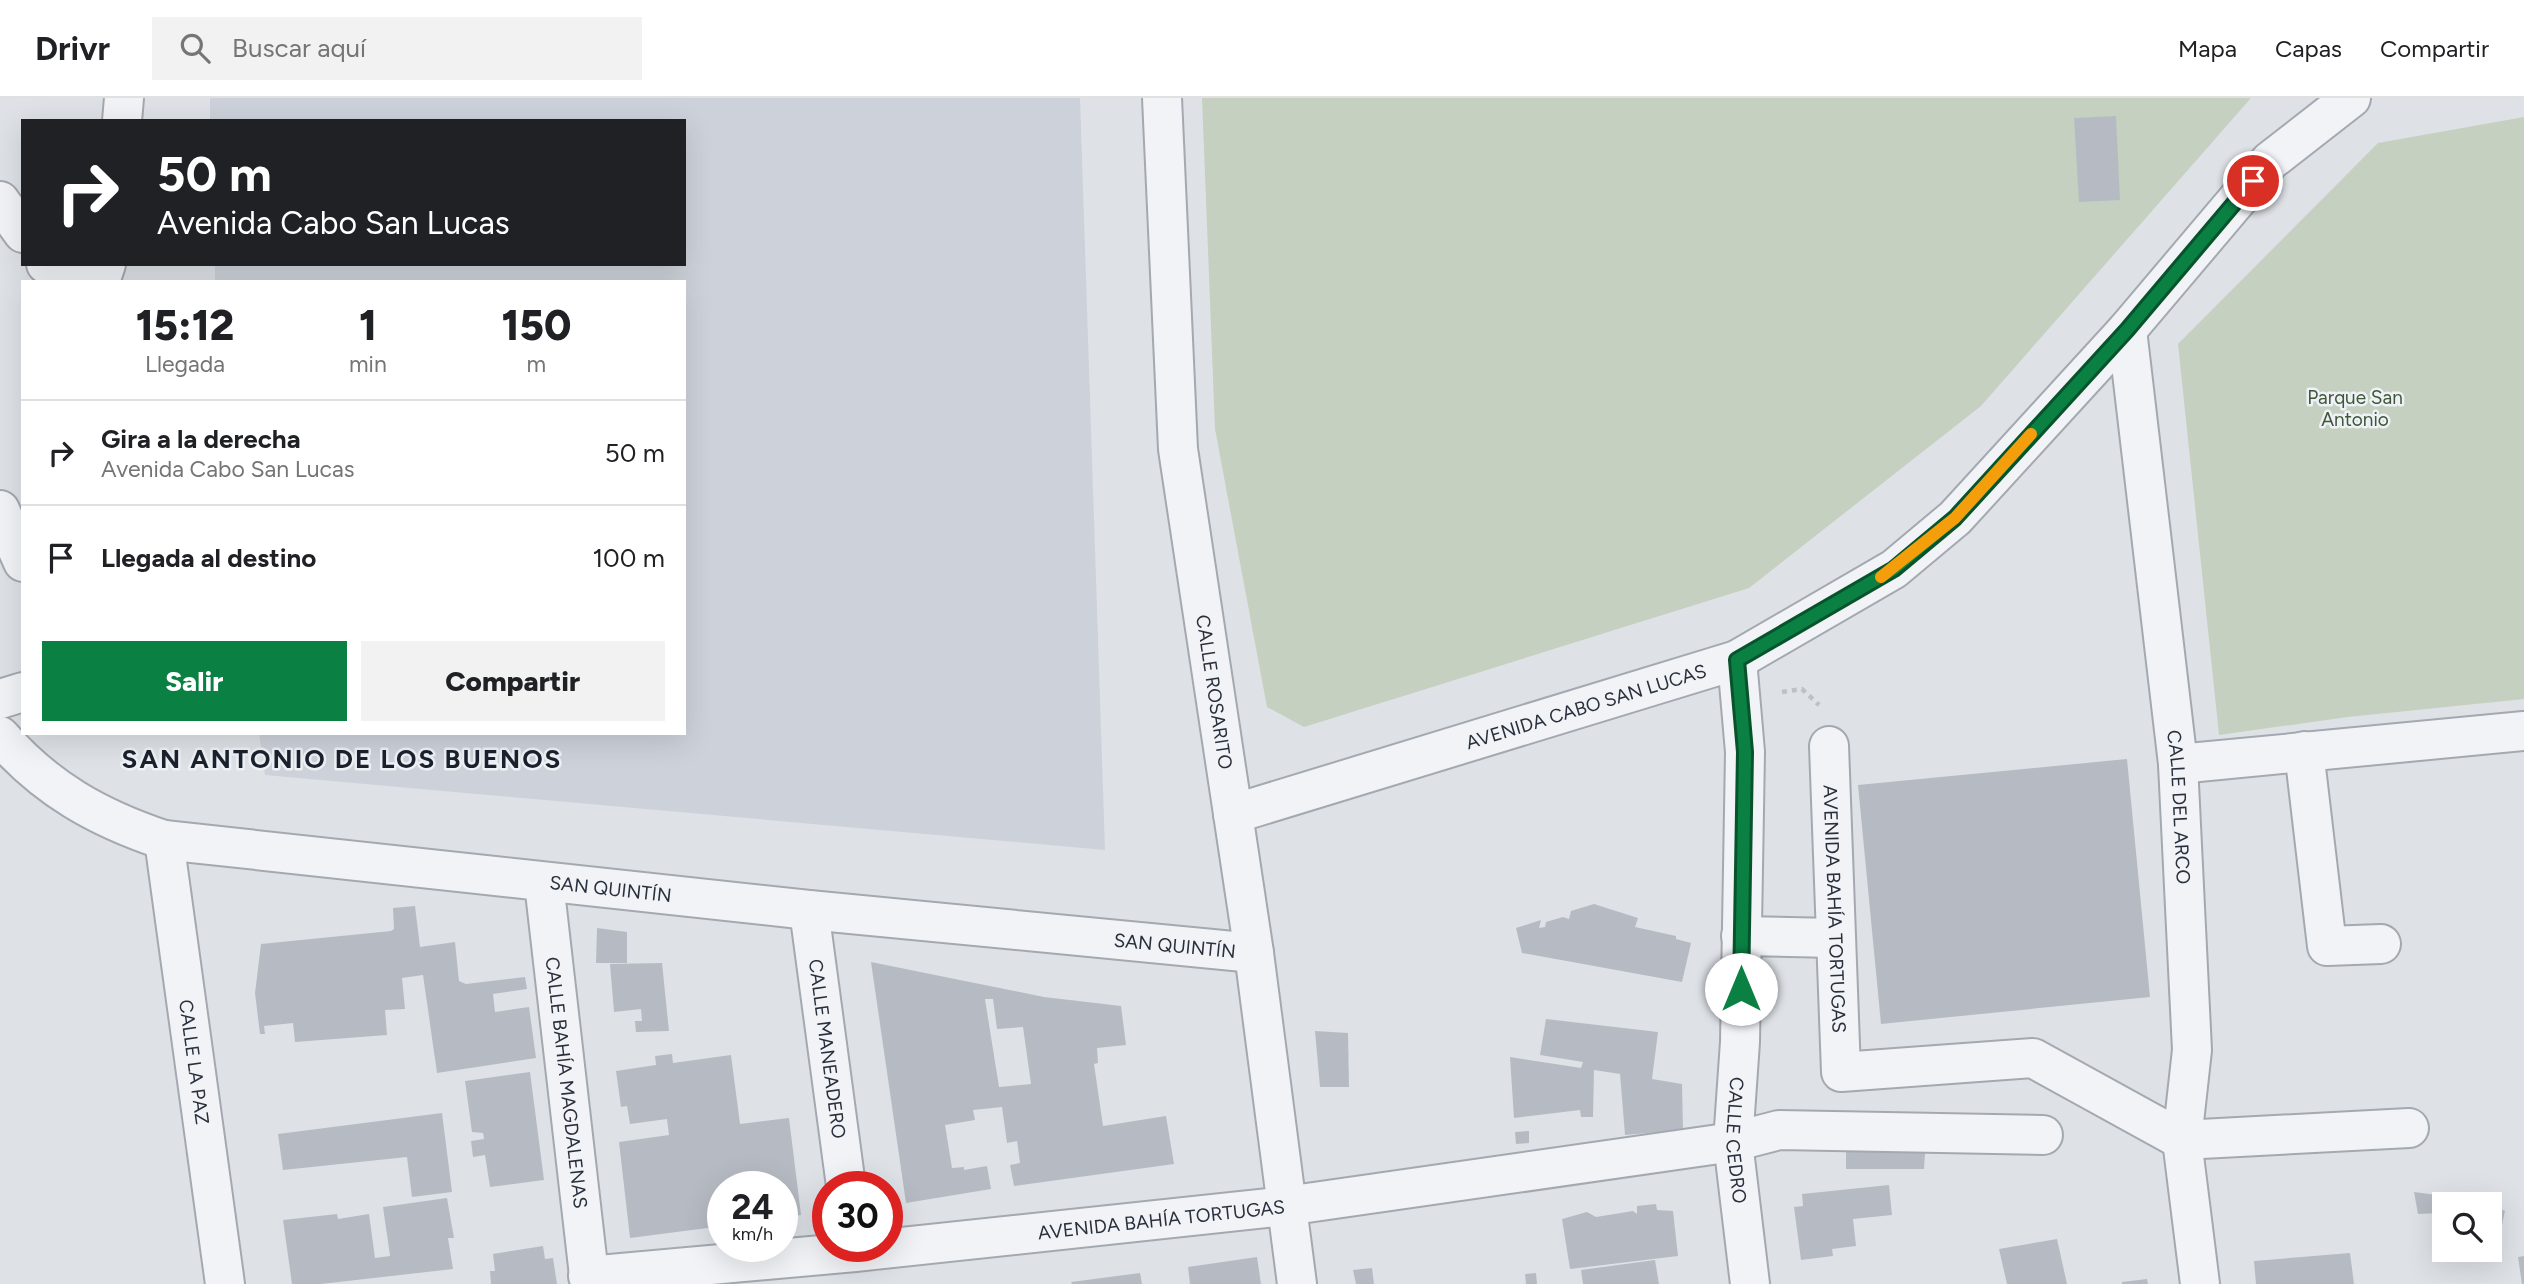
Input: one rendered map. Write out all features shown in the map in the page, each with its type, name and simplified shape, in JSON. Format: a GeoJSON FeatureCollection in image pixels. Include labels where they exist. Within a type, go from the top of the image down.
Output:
{"type":"FeatureCollection","features":[{"type":"Feature","properties":{"kind":"street"},"geometry":{"type":"LineString","coordinates":[[122,119],[124,98]]}},
{"type":"Feature","properties":{"kind":"street","name":"CALLE ROSARITO"},"geometry":{"type":"LineString","coordinates":[[1162,98],[1178,449],[1254,953],[1297,1284]]}},
{"type":"Feature","properties":{"kind":"street","name":"AVENIDA CABO SAN LUCAS"},"geometry":{"type":"LineString","coordinates":[[1233,814],[1737,660],[1835,604],[1904,560],[1955,518],[2127,330],[2270,161],[2351,98]]}},
{"type":"Feature","properties":{"kind":"street"},"geometry":{"type":"LineString","coordinates":[[0,201],[21,230]]}},
{"type":"Feature","properties":{"kind":"street"},"geometry":{"type":"LineString","coordinates":[[50,266],[79,280]]}},
{"type":"Feature","properties":{"kind":"street"},"geometry":{"type":"LineString","coordinates":[[84,280],[103,273],[105,266]]}},
{"type":"Feature","properties":{"kind":"street","name":"CALLE DEL ARCO"},"geometry":{"type":"LineString","coordinates":[[2127,330],[2178,764],[2192,1050],[2182,1140],[2200,1284]]}},
{"type":"Feature","properties":{"kind":"street"},"geometry":{"type":"LineString","coordinates":[[0,510],[21,557]]}},
{"type":"Feature","properties":{"kind":"street","name":"CALLE CEDRO"},"geometry":{"type":"LineString","coordinates":[[1737,660],[1745,752],[1740,1041],[1733,1142],[1750,1284]]}},
{"type":"Feature","properties":{"kind":"street"},"geometry":{"type":"LineString","coordinates":[[0,699],[21,693]]}},
{"type":"Feature","properties":{"kind":"street"},"geometry":{"type":"LineString","coordinates":[[2178,764],[2524,731]]}},
{"type":"Feature","properties":{"kind":"street","name":"SAN QUINTÍN"},"geometry":{"type":"LineString","coordinates":[[0,736],[16,754],[63,794],[114,824],[164,840],[544,883],[1254,953]]}},
{"type":"Feature","properties":{"kind":"street","name":"AVENIDA BAHÍA TORTUGAS"},"geometry":{"type":"LineString","coordinates":[[1829,746],[1841,1072],[2034,1058],[2182,1140]]}},
{"type":"Feature","properties":{"kind":"street"},"geometry":{"type":"LineString","coordinates":[[2304,751],[2327,946],[2381,944]]}},
{"type":"Feature","properties":{"kind":"street","name":"CALLE LA PAZ"},"geometry":{"type":"LineString","coordinates":[[164,840],[225,1284]]}},
{"type":"Feature","properties":{"kind":"street","name":"CALLE BAHÍA MAGDALENAS"},"geometry":{"type":"LineString","coordinates":[[544,883],[589,1280]]}},
{"type":"Feature","properties":{"kind":"street","name":"CALLE MANEADERO"},"geometry":{"type":"LineString","coordinates":[[809,910],[844,1171]]}},
{"type":"Feature","properties":{"kind":"street"},"geometry":{"type":"LineString","coordinates":[[1741,936],[1834,938]]}},
{"type":"Feature","properties":{"kind":"street"},"geometry":{"type":"LineString","coordinates":[[2182,1140],[2409,1128]]}},
{"type":"Feature","properties":{"kind":"street","name":"AVENIDA BAHÍA TORTUGAS"},"geometry":{"type":"LineString","coordinates":[[903,1255],[1286,1206],[1733,1142],[1779,1130],[2043,1135]]}},
{"type":"Feature","properties":{"kind":"street","name":"AVENIDA BAHÍA TORTUGAS"},"geometry":{"type":"LineString","coordinates":[[589,1280],[842,1262]]}},
{"type":"Feature","properties":{"kind":"shaded area"},"geometry":{"type":"Polygon","coordinates":[[[210,98],[1080,98],[1105,850],[265,775],[259,735],[686,735],[686,280],[215,280],[215,266],[686,266],[686,119],[210,119],[210,98]]]}},
{"type":"Feature","properties":{"kind":"green space"},"geometry":{"type":"Polygon","coordinates":[[[1202,98],[2251,98],[1981,406],[1749,588],[1304,727],[1267,707],[1215,429],[1202,98]]]}},
{"type":"Feature","properties":{"kind":"green space","name":"Parque San Antonio"},"geometry":{"type":"Polygon","coordinates":[[[2524,117],[2524,699],[2348,717],[2219,735],[2178,344],[2378,143],[2524,117]]]}},
{"type":"Feature","properties":{"kind":"building"},"geometry":{"type":"Polygon","coordinates":[[[2116,116],[2120,200],[2079,202],[2074,118],[2116,116]]]}},
{"type":"Feature","properties":{"kind":"building"},"geometry":{"type":"Polygon","coordinates":[[[2127,759],[2150,997],[1881,1024],[1858,785],[2127,759]]]}},
{"type":"Feature","properties":{"kind":"building"},"geometry":{"type":"Polygon","coordinates":[[[1594,904],[1638,918],[1635,927],[1676,936],[1676,939],[1691,943],[1682,982],[1522,953],[1516,928],[1541,920],[1539,928],[1545,927],[1546,922],[1563,917],[1569,919],[1571,911],[1594,904]]]}},
{"type":"Feature","properties":{"kind":"building"},"geometry":{"type":"Polygon","coordinates":[[[415,906],[420,947],[455,942],[459,981],[466,984],[525,977],[527,989],[493,994],[495,1012],[529,1007],[536,1058],[437,1073],[423,975],[402,978],[405,1009],[385,1010],[387,1035],[295,1042],[293,1023],[264,1026],[265,1034],[260,1034],[255,993],[261,944],[391,931],[394,929],[393,908],[415,906]]]}},
{"type":"Feature","properties":{"kind":"building"},"geometry":{"type":"Polygon","coordinates":[[[597,928],[627,932],[627,963],[596,963],[597,928]]]}},
{"type":"Feature","properties":{"kind":"building"},"geometry":{"type":"Polygon","coordinates":[[[871,962],[1044,997],[1121,1006],[1126,1045],[1097,1048],[1098,1063],[1094,1064],[1103,1126],[1166,1116],[1174,1164],[1014,1186],[1010,1165],[1020,1163],[1017,1141],[1007,1143],[1002,1107],[973,1110],[975,1120],[945,1125],[952,1168],[964,1167],[964,1170],[987,1166],[991,1189],[906,1203],[871,962]],[[985,999],[999,1087],[1031,1084],[1023,1027],[997,1029],[993,999],[985,999]]]}},
{"type":"Feature","properties":{"kind":"building"},"geometry":{"type":"Polygon","coordinates":[[[662,963],[669,1031],[636,1032],[635,1021],[642,1021],[641,1009],[614,1012],[610,964],[662,963]]]}},
{"type":"Feature","properties":{"kind":"building"},"geometry":{"type":"Polygon","coordinates":[[[1546,1019],[1658,1032],[1652,1079],[1682,1084],[1683,1130],[1625,1135],[1620,1074],[1594,1070],[1593,1117],[1581,1117],[1580,1110],[1514,1118],[1510,1057],[1581,1068],[1583,1062],[1540,1055],[1546,1019]]]}},
{"type":"Feature","properties":{"kind":"building"},"geometry":{"type":"Polygon","coordinates":[[[1315,1031],[1348,1033],[1349,1087],[1320,1087],[1315,1031]]]}},
{"type":"Feature","properties":{"kind":"building"},"geometry":{"type":"Polygon","coordinates":[[[672,1054],[673,1063],[731,1055],[740,1124],[789,1118],[796,1171],[707,1171],[707,1228],[630,1238],[619,1142],[669,1135],[667,1119],[630,1124],[627,1106],[621,1107],[616,1071],[656,1065],[655,1056],[672,1054]]]}},
{"type":"Feature","properties":{"kind":"building"},"geometry":{"type":"Polygon","coordinates":[[[530,1072],[544,1180],[490,1187],[485,1155],[473,1157],[471,1141],[484,1139],[483,1133],[472,1132],[465,1081],[530,1072]]]}},
{"type":"Feature","properties":{"kind":"building"},"geometry":{"type":"Polygon","coordinates":[[[442,1113],[452,1192],[412,1197],[407,1157],[283,1170],[278,1134],[442,1113]]]}},
{"type":"Feature","properties":{"kind":"building"},"geometry":{"type":"Polygon","coordinates":[[[1846,1116],[1926,1136],[1924,1169],[1846,1169],[1846,1116]]]}},
{"type":"Feature","properties":{"kind":"building"},"geometry":{"type":"Polygon","coordinates":[[[1529,1131],[1529,1143],[1516,1144],[1515,1132],[1529,1131]]]}},
{"type":"Feature","properties":{"kind":"building"},"geometry":{"type":"Polygon","coordinates":[[[1889,1185],[1892,1215],[1853,1219],[1856,1246],[1832,1249],[1833,1256],[1801,1260],[1794,1207],[1803,1206],[1802,1194],[1889,1185]]]}},
{"type":"Feature","properties":{"kind":"building"},"geometry":{"type":"Polygon","coordinates":[[[798,1191],[801,1215],[798,1215],[798,1191]]]}},
{"type":"Feature","properties":{"kind":"building"},"geometry":{"type":"Polygon","coordinates":[[[2414,1192],[2432,1194],[2432,1213],[2418,1214],[2414,1192]]]}},
{"type":"Feature","properties":{"kind":"building"},"geometry":{"type":"Polygon","coordinates":[[[447,1198],[454,1238],[448,1238],[453,1269],[321,1284],[292,1284],[283,1220],[337,1214],[338,1219],[369,1214],[375,1258],[390,1256],[383,1207],[447,1198]]]}},
{"type":"Feature","properties":{"kind":"building"},"geometry":{"type":"Polygon","coordinates":[[[1656,1204],[1657,1210],[1673,1211],[1678,1256],[1570,1269],[1562,1219],[1587,1212],[1596,1217],[1633,1211],[1637,1214],[1637,1206],[1656,1204]]]}},
{"type":"Feature","properties":{"kind":"building"},"geometry":{"type":"Polygon","coordinates":[[[2057,1239],[2067,1284],[2007,1284],[1999,1249],[2057,1239]]]}},
{"type":"Feature","properties":{"kind":"building"},"geometry":{"type":"Polygon","coordinates":[[[543,1246],[545,1259],[553,1258],[557,1284],[491,1284],[490,1271],[495,1271],[493,1254],[543,1246]]]}},
{"type":"Feature","properties":{"kind":"building"},"geometry":{"type":"Polygon","coordinates":[[[2350,1253],[2354,1284],[2256,1284],[2254,1261],[2350,1253]]]}},
{"type":"Feature","properties":{"kind":"building"},"geometry":{"type":"Polygon","coordinates":[[[2524,1256],[2524,1284],[2522,1284],[2518,1257],[2524,1256]]]}},
{"type":"Feature","properties":{"kind":"building"},"geometry":{"type":"Polygon","coordinates":[[[1257,1257],[1261,1284],[1190,1284],[1188,1267],[1257,1257]]]}},
{"type":"Feature","properties":{"kind":"building"},"geometry":{"type":"Polygon","coordinates":[[[1655,1260],[1659,1284],[1583,1284],[1581,1270],[1655,1260]]]}},
{"type":"Feature","properties":{"kind":"building"},"geometry":{"type":"Polygon","coordinates":[[[1372,1268],[1374,1284],[1356,1284],[1353,1270],[1372,1268]]]}},
{"type":"Feature","properties":{"kind":"building"},"geometry":{"type":"Polygon","coordinates":[[[1140,1273],[1142,1284],[1071,1282],[1140,1273]]]}},
{"type":"Feature","properties":{"kind":"building"},"geometry":{"type":"Polygon","coordinates":[[[1536,1273],[1537,1284],[1526,1284],[1525,1274],[1536,1273]]]}},
{"type":"Feature","properties":{"kind":"building"},"geometry":{"type":"Polygon","coordinates":[[[2147,1279],[2148,1284],[2122,1284],[2122,1282],[2147,1279]]]}},
{"type":"Feature","properties":{"kind":"slow traffic"},"geometry":{"type":"LineString","coordinates":[[1881,577],[1955,518],[2031,434]]}},
{"type":"Feature","properties":{"kind":"district","name":"SAN ANTONIO DE LOS BUENOS"},"geometry":{"type":"Point","coordinates":[342,759]}},
{"type":"Feature","properties":{"kind":"route"},"geometry":{"type":"LineString","coordinates":[[1741,989],[1745,752],[1737,660],[1894,569],[1955,518],[2127,330],[2253,181]]}}]}
